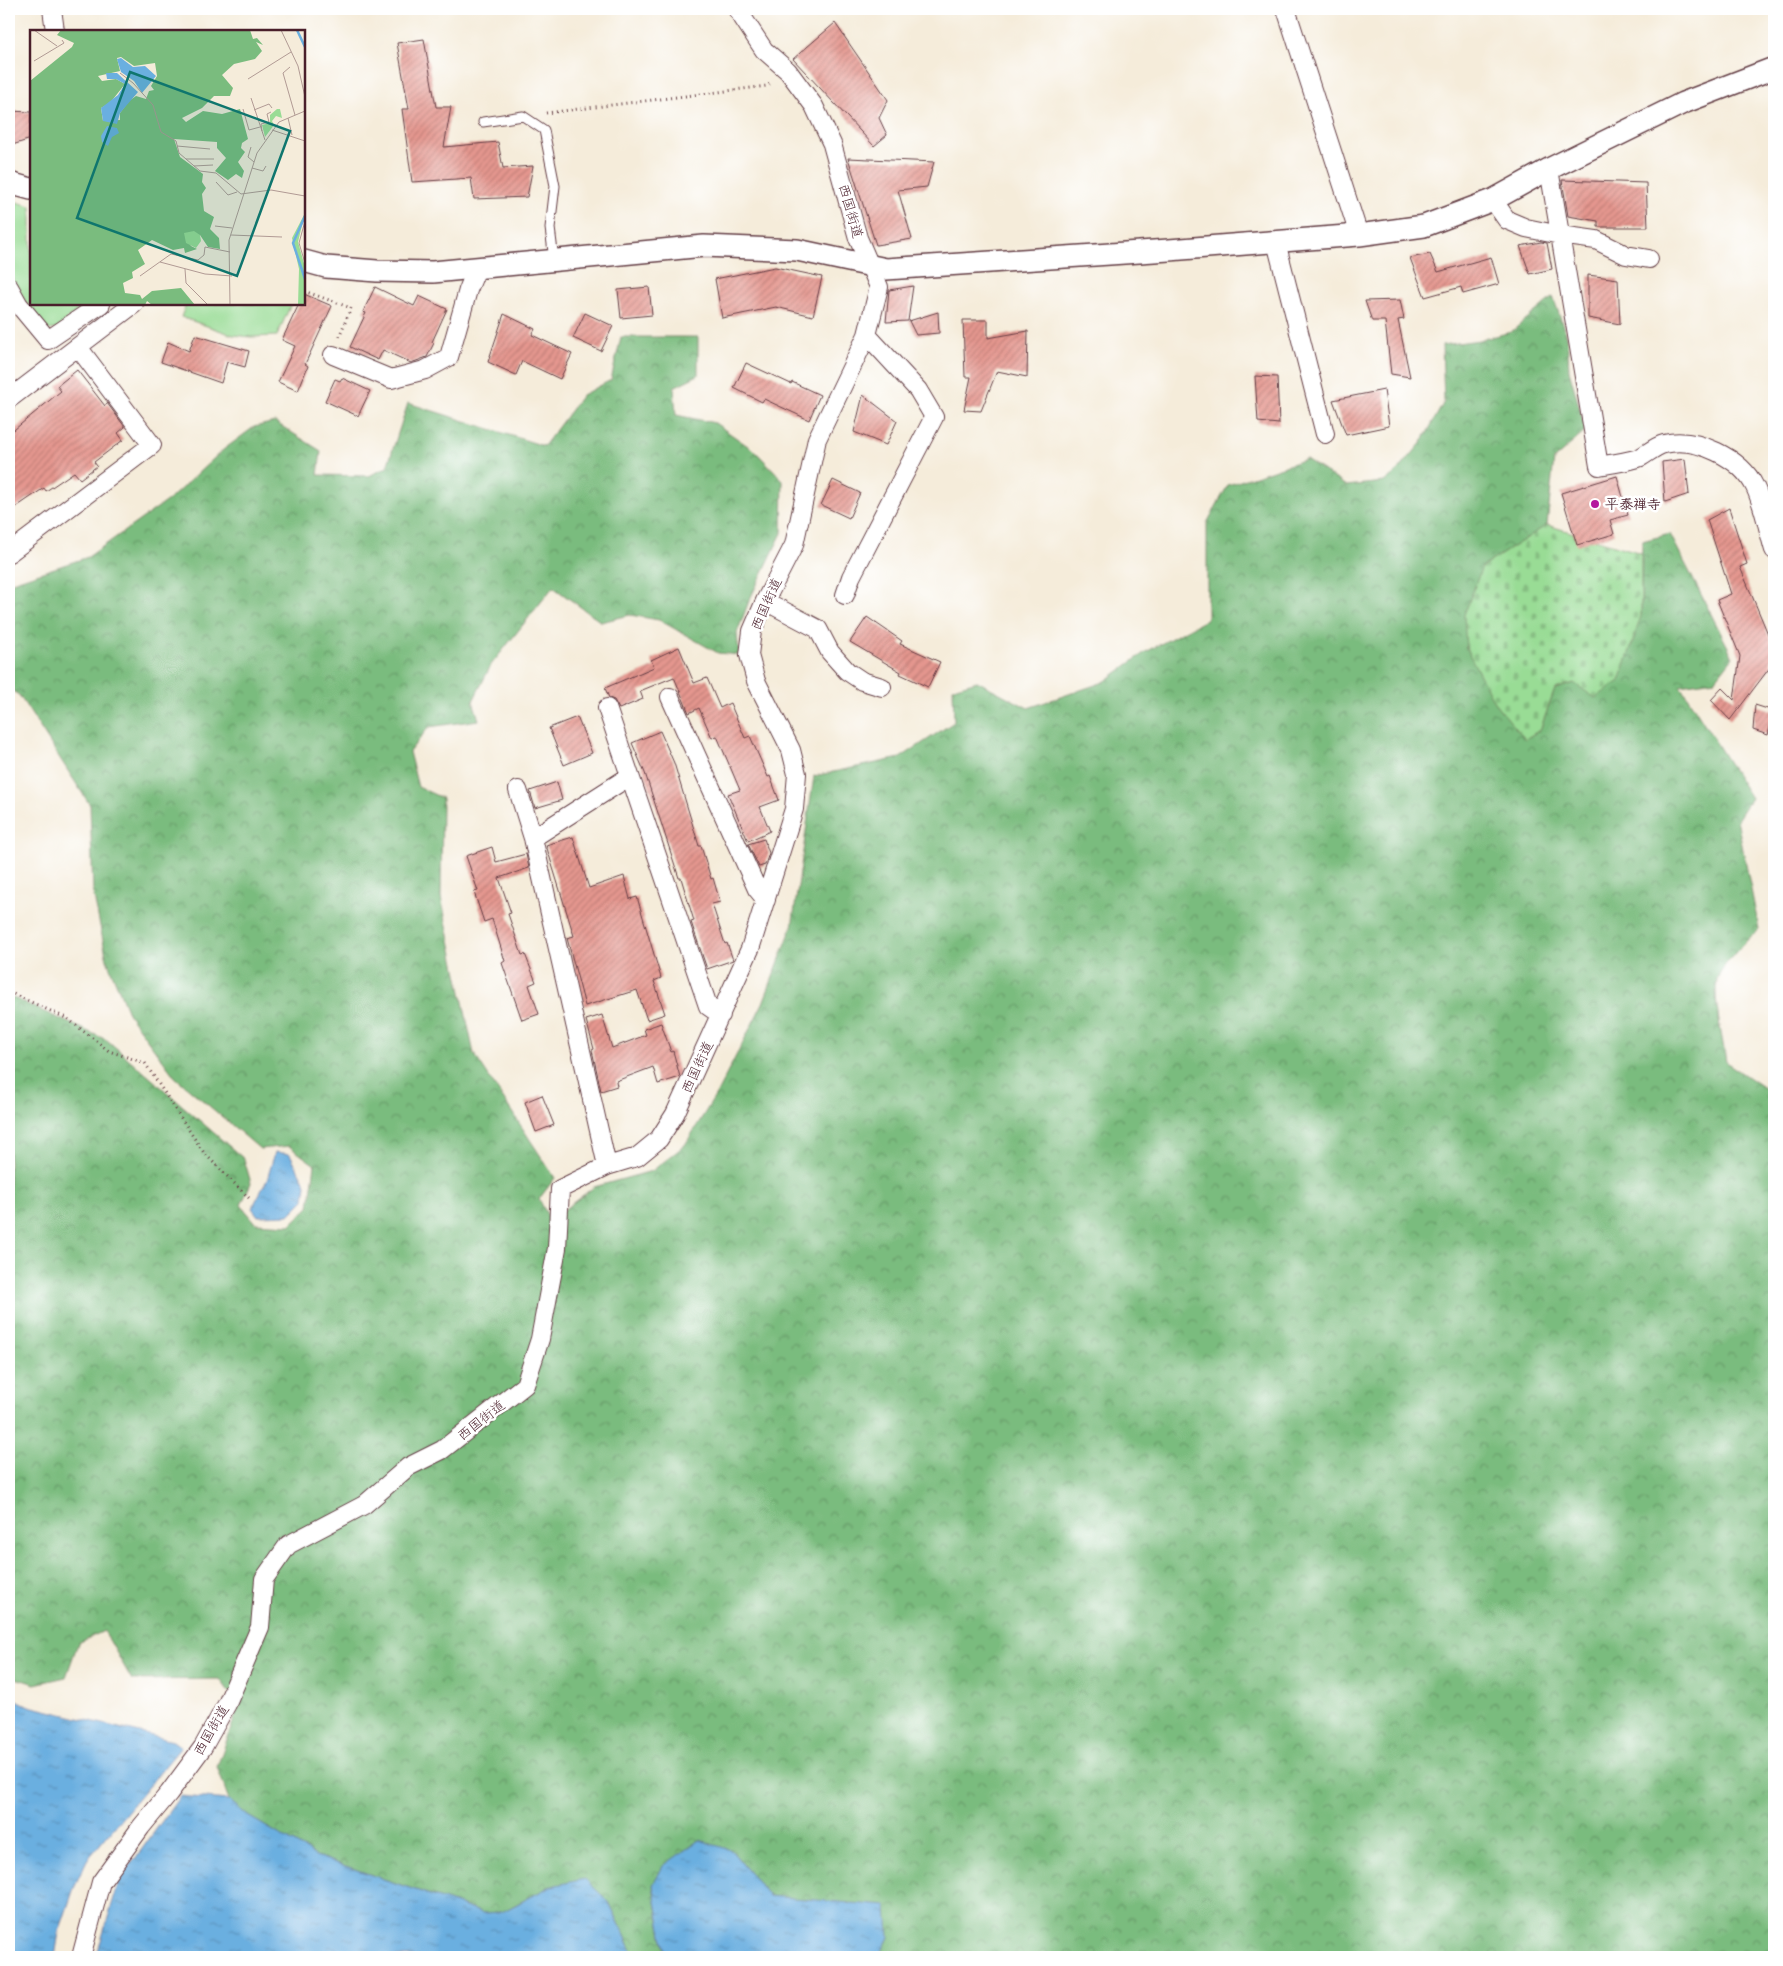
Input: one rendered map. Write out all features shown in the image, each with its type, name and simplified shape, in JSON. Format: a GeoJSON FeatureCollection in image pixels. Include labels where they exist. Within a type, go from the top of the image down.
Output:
{"type":"FeatureCollection","features":[{"type":"Feature","properties":{"kind":"street"},"geometry":{"type":"LineString","coordinates":[[52,9],[55,30]]}},
{"type":"Feature","properties":{"kind":"street","name":"西国街道"},"geometry":{"type":"LineString","coordinates":[[81,1957],[101,1882],[141,1826],[169,1793],[203,1747],[227,1704],[260,1627],[264,1579],[288,1545],[364,1505],[408,1467],[442,1450],[525,1385],[540,1339],[557,1248],[560,1189],[607,1166],[637,1157],[659,1139],[675,1114],[750,949],[794,809],[796,774],[791,750],[756,681],[749,655],[752,631],[794,545],[817,439],[867,335],[879,287],[858,238],[832,144],[814,106],[788,71],[764,50],[737,9]]}},
{"type":"Feature","properties":{"kind":"street"},"geometry":{"type":"LineString","coordinates":[[1286,9],[1359,235]]}},
{"type":"Feature","properties":{"kind":"street"},"geometry":{"type":"LineString","coordinates":[[305,261],[326,267],[377,271],[433,272],[704,246],[797,250],[886,269],[1359,235],[1424,226],[1493,200],[1684,103],[1774,68]]}},
{"type":"Feature","properties":{"kind":"street"},"geometry":{"type":"LineString","coordinates":[[1549,170],[1599,466],[1639,457],[1663,444],[1682,442],[1708,446],[1735,464],[1750,477],[1756,489],[1774,550]]}},
{"type":"Feature","properties":{"kind":"street"},"geometry":{"type":"LineString","coordinates":[[9,183],[30,189]]}},
{"type":"Feature","properties":{"kind":"street"},"geometry":{"type":"LineString","coordinates":[[1493,200],[1508,220],[1526,228],[1596,240],[1626,255],[1649,259]]}},
{"type":"Feature","properties":{"kind":"street"},"geometry":{"type":"LineString","coordinates":[[1276,242],[1324,434]]}},
{"type":"Feature","properties":{"kind":"street"},"geometry":{"type":"LineString","coordinates":[[333,355],[390,379],[425,370],[449,357],[468,290],[477,268]]}},
{"type":"Feature","properties":{"kind":"street"},"geometry":{"type":"LineString","coordinates":[[9,287],[19,304],[48,340],[100,305]]}},
{"type":"Feature","properties":{"kind":"street"},"geometry":{"type":"LineString","coordinates":[[9,399],[133,305]]}},
{"type":"Feature","properties":{"kind":"street"},"geometry":{"type":"LineString","coordinates":[[845,595],[851,577],[934,417],[918,390],[867,335]]}},
{"type":"Feature","properties":{"kind":"street"},"geometry":{"type":"LineString","coordinates":[[9,554],[152,445],[78,347]]}},
{"type":"Feature","properties":{"kind":"street"},"geometry":{"type":"LineString","coordinates":[[765,601],[818,629],[830,652],[847,672],[862,681],[882,687]]}},
{"type":"Feature","properties":{"kind":"street"},"geometry":{"type":"LineString","coordinates":[[670,697],[757,889],[766,900]]}},
{"type":"Feature","properties":{"kind":"street"},"geometry":{"type":"LineString","coordinates":[[607,708],[708,1006],[721,1015]]}},
{"type":"Feature","properties":{"kind":"street"},"geometry":{"type":"LineString","coordinates":[[533,838],[630,776]]}},
{"type":"Feature","properties":{"kind":"street"},"geometry":{"type":"LineString","coordinates":[[518,790],[533,838],[607,1166]]}},
{"type":"Feature","properties":{"kind":"lane"},"geometry":{"type":"LineString","coordinates":[[483,122],[523,116],[544,130],[555,186],[550,228],[554,261]]}},
{"type":"Feature","properties":{"kind":"path"},"geometry":{"type":"LineString","coordinates":[[523,116],[767,86],[788,71]]}},
{"type":"Feature","properties":{"kind":"path"},"geometry":{"type":"LineString","coordinates":[[305,291],[351,308],[333,355]]}},
{"type":"Feature","properties":{"kind":"path"},"geometry":{"type":"LineString","coordinates":[[9,992],[68,1019],[109,1051],[145,1064],[204,1153],[250,1199]]}},
{"type":"Feature","properties":{"kind":"green space"},"geometry":{"type":"Polygon","coordinates":[[[9,200],[30,206],[30,305],[84,305],[57,329],[47,330],[26,303],[9,273],[9,200]]]}},
{"type":"Feature","properties":{"kind":"green space"},"geometry":{"type":"Polygon","coordinates":[[[1553,297],[1567,336],[1569,370],[1586,431],[1554,459],[1547,525],[1482,567],[1494,702],[1525,739],[1540,730],[1555,689],[1574,683],[1641,616],[1642,541],[1670,534],[1733,657],[1715,680],[1680,685],[1751,798],[1737,820],[1759,929],[1735,953],[1719,974],[1716,998],[1726,1062],[1774,1095],[1774,1957],[879,1957],[889,1937],[825,1907],[769,1896],[731,1850],[653,1885],[666,1957],[635,1957],[609,1902],[551,1886],[502,1912],[483,1913],[316,1856],[248,1816],[229,1800],[217,1767],[239,1706],[220,1679],[132,1680],[104,1631],[78,1643],[66,1677],[35,1684],[9,1676],[9,996],[107,1040],[244,1159],[251,1183],[241,1205],[256,1223],[290,1225],[309,1207],[315,1165],[289,1146],[260,1149],[175,1077],[129,1015],[107,960],[93,892],[90,805],[19,695],[9,689],[9,583],[88,557],[171,498],[223,450],[254,427],[275,422],[321,451],[318,475],[369,476],[387,467],[408,403],[544,446],[582,395],[611,380],[621,337],[698,337],[698,375],[674,387],[676,415],[715,423],[755,451],[783,480],[782,533],[749,601],[737,633],[739,655],[718,653],[659,620],[630,615],[601,622],[553,587],[491,665],[473,701],[479,720],[429,727],[409,752],[418,787],[442,798],[441,897],[474,1054],[555,1178],[539,1199],[550,1220],[594,1187],[652,1171],[685,1145],[717,1093],[763,1003],[792,927],[814,776],[900,758],[954,722],[953,688],[977,681],[1028,708],[1104,682],[1144,653],[1207,619],[1207,523],[1228,485],[1306,459],[1346,486],[1384,482],[1399,470],[1422,442],[1444,402],[1442,345],[1480,340],[1511,332],[1553,297]]]}},
{"type":"Feature","properties":{"kind":"green space"},"geometry":{"type":"Polygon","coordinates":[[[186,305],[291,305],[277,336],[251,337],[233,335],[181,317],[186,305]]]}},
{"type":"Feature","properties":{"kind":"green space"},"geometry":{"type":"Polygon","coordinates":[[[1547,525],[1641,553],[1641,616],[1620,681],[1595,698],[1574,683],[1555,689],[1540,730],[1525,739],[1494,702],[1466,648],[1464,615],[1482,567],[1547,525]]]}},
{"type":"Feature","properties":{"kind":"water"},"geometry":{"type":"Polygon","coordinates":[[[275,1152],[290,1154],[306,1185],[304,1200],[289,1215],[258,1216],[252,1208],[267,1180],[275,1152]]]}},
{"type":"Feature","properties":{"kind":"water"},"geometry":{"type":"Polygon","coordinates":[[[9,1696],[29,1706],[173,1741],[181,1747],[87,1860],[75,1885],[59,1932],[55,1957],[9,1957],[9,1696]]]}},
{"type":"Feature","properties":{"kind":"water"},"geometry":{"type":"Polygon","coordinates":[[[180,1796],[229,1800],[248,1816],[316,1856],[483,1913],[502,1912],[551,1886],[585,1879],[609,1902],[635,1957],[96,1957],[119,1881],[180,1796]]]}},
{"type":"Feature","properties":{"kind":"water"},"geometry":{"type":"Polygon","coordinates":[[[699,1840],[731,1850],[769,1896],[887,1906],[889,1937],[879,1957],[666,1957],[653,1885],[663,1866],[699,1840]]]}},
{"type":"Feature","properties":{"kind":"building"},"geometry":{"type":"Polygon","coordinates":[[[835,23],[888,100],[879,118],[887,135],[874,146],[793,59],[835,23]]]}},
{"type":"Feature","properties":{"kind":"building"},"geometry":{"type":"Polygon","coordinates":[[[424,39],[436,107],[451,107],[444,147],[498,142],[503,168],[533,166],[527,197],[474,199],[471,178],[412,182],[402,109],[409,109],[397,43],[424,39]]]}},
{"type":"Feature","properties":{"kind":"building"},"geometry":{"type":"Polygon","coordinates":[[[9,111],[30,112],[30,139],[9,146],[9,111]]]}},
{"type":"Feature","properties":{"kind":"building"},"geometry":{"type":"Polygon","coordinates":[[[848,158],[934,162],[927,187],[898,190],[912,239],[876,245],[848,158]]]}},
{"type":"Feature","properties":{"kind":"building"},"geometry":{"type":"Polygon","coordinates":[[[1562,180],[1646,183],[1648,227],[1598,227],[1598,221],[1568,216],[1562,180]]]}},
{"type":"Feature","properties":{"kind":"building"},"geometry":{"type":"Polygon","coordinates":[[[1541,242],[1547,243],[1552,269],[1530,274],[1520,246],[1541,242]]]}},
{"type":"Feature","properties":{"kind":"building"},"geometry":{"type":"Polygon","coordinates":[[[1430,254],[1438,272],[1491,257],[1499,284],[1463,294],[1461,287],[1425,297],[1410,258],[1430,254]]]}},
{"type":"Feature","properties":{"kind":"building"},"geometry":{"type":"Polygon","coordinates":[[[775,267],[822,277],[813,316],[776,307],[722,318],[715,279],[775,267]]]}},
{"type":"Feature","properties":{"kind":"building"},"geometry":{"type":"Polygon","coordinates":[[[1588,275],[1618,279],[1620,324],[1588,318],[1588,275]]]}},
{"type":"Feature","properties":{"kind":"building"},"geometry":{"type":"Polygon","coordinates":[[[913,286],[908,321],[886,322],[889,290],[913,286]]]}},
{"type":"Feature","properties":{"kind":"building"},"geometry":{"type":"Polygon","coordinates":[[[375,287],[414,306],[419,296],[447,309],[427,357],[411,363],[383,350],[378,360],[350,347],[366,313],[363,312],[375,287]]]}},
{"type":"Feature","properties":{"kind":"building"},"geometry":{"type":"Polygon","coordinates":[[[649,287],[652,315],[621,318],[618,290],[649,287]]]}},
{"type":"Feature","properties":{"kind":"building"},"geometry":{"type":"Polygon","coordinates":[[[305,294],[332,306],[305,364],[308,366],[298,391],[278,382],[295,346],[282,340],[299,305],[305,305],[305,294]]]}},
{"type":"Feature","properties":{"kind":"building"},"geometry":{"type":"Polygon","coordinates":[[[1400,300],[1404,319],[1398,320],[1410,377],[1391,374],[1385,321],[1372,321],[1365,301],[1400,300]]]}},
{"type":"Feature","properties":{"kind":"building"},"geometry":{"type":"Polygon","coordinates":[[[938,312],[939,333],[916,335],[909,321],[938,312]]]}},
{"type":"Feature","properties":{"kind":"building"},"geometry":{"type":"Polygon","coordinates":[[[585,313],[613,326],[601,351],[573,338],[585,313]]]}},
{"type":"Feature","properties":{"kind":"building"},"geometry":{"type":"Polygon","coordinates":[[[504,314],[535,329],[532,335],[572,354],[560,379],[522,361],[516,375],[488,362],[504,314]]]}},
{"type":"Feature","properties":{"kind":"building"},"geometry":{"type":"Polygon","coordinates":[[[963,320],[988,320],[988,338],[1028,331],[1027,377],[997,371],[981,411],[964,410],[971,377],[965,377],[963,320]]]}},
{"type":"Feature","properties":{"kind":"building"},"geometry":{"type":"Polygon","coordinates":[[[195,335],[249,351],[245,367],[227,362],[221,383],[161,362],[168,342],[189,351],[195,335]]]}},
{"type":"Feature","properties":{"kind":"building"},"geometry":{"type":"Polygon","coordinates":[[[746,363],[820,395],[809,420],[764,399],[762,402],[734,388],[746,363]]]}},
{"type":"Feature","properties":{"kind":"building"},"geometry":{"type":"Polygon","coordinates":[[[77,370],[105,406],[107,403],[125,427],[118,433],[123,440],[94,462],[97,466],[80,479],[74,472],[46,491],[44,488],[9,512],[9,434],[61,391],[57,386],[77,370]]]}},
{"type":"Feature","properties":{"kind":"building"},"geometry":{"type":"Polygon","coordinates":[[[1255,376],[1277,377],[1279,424],[1258,422],[1255,376]]]}},
{"type":"Feature","properties":{"kind":"building"},"geometry":{"type":"Polygon","coordinates":[[[342,378],[370,391],[358,416],[325,401],[335,379],[340,381],[342,378]]]}},
{"type":"Feature","properties":{"kind":"building"},"geometry":{"type":"Polygon","coordinates":[[[1384,390],[1389,426],[1346,435],[1333,400],[1384,390]]]}},
{"type":"Feature","properties":{"kind":"building"},"geometry":{"type":"Polygon","coordinates":[[[863,395],[897,421],[886,445],[854,432],[863,395]]]}},
{"type":"Feature","properties":{"kind":"building"},"geometry":{"type":"Polygon","coordinates":[[[1685,459],[1689,494],[1665,502],[1662,462],[1685,459]]]}},
{"type":"Feature","properties":{"kind":"building","name":"平泰禅寺"},"geometry":{"type":"Polygon","coordinates":[[[1617,476],[1628,515],[1610,520],[1614,534],[1577,545],[1561,493],[1617,476]]]}},
{"type":"Feature","properties":{"kind":"building"},"geometry":{"type":"Polygon","coordinates":[[[833,480],[860,493],[849,518],[821,505],[833,480]]]}},
{"type":"Feature","properties":{"kind":"building"},"geometry":{"type":"Polygon","coordinates":[[[1729,508],[1747,564],[1740,567],[1773,646],[1771,666],[1730,720],[1711,700],[1722,688],[1734,700],[1740,656],[1717,600],[1731,594],[1707,520],[1729,508]]]}},
{"type":"Feature","properties":{"kind":"building"},"geometry":{"type":"Polygon","coordinates":[[[867,617],[902,641],[900,644],[940,662],[928,687],[900,674],[901,672],[850,642],[867,617]]]}},
{"type":"Feature","properties":{"kind":"building"},"geometry":{"type":"Polygon","coordinates":[[[679,647],[694,683],[707,678],[720,708],[730,703],[745,738],[750,736],[768,777],[770,776],[779,800],[760,807],[770,831],[748,841],[728,794],[740,790],[717,736],[712,738],[699,708],[689,713],[674,677],[640,691],[643,699],[619,709],[614,700],[609,698],[605,688],[654,667],[651,660],[679,647]]]}},
{"type":"Feature","properties":{"kind":"building"},"geometry":{"type":"Polygon","coordinates":[[[1755,705],[1774,711],[1768,735],[1753,730],[1755,705]]]}},
{"type":"Feature","properties":{"kind":"building"},"geometry":{"type":"Polygon","coordinates":[[[577,717],[592,753],[564,765],[549,728],[577,717]]]}},
{"type":"Feature","properties":{"kind":"building"},"geometry":{"type":"Polygon","coordinates":[[[660,731],[674,763],[699,846],[701,846],[711,879],[713,878],[720,902],[712,904],[725,944],[727,943],[733,960],[707,969],[691,922],[694,921],[681,878],[679,878],[645,773],[632,743],[660,731]]]}},
{"type":"Feature","properties":{"kind":"building"},"geometry":{"type":"Polygon","coordinates":[[[557,782],[562,800],[535,808],[530,791],[557,782]]]}},
{"type":"Feature","properties":{"kind":"building"},"geometry":{"type":"Polygon","coordinates":[[[573,837],[589,888],[624,876],[630,899],[637,897],[661,978],[654,981],[665,1014],[647,1020],[637,990],[585,1006],[567,938],[574,936],[546,845],[573,837]]]}},
{"type":"Feature","properties":{"kind":"building"},"geometry":{"type":"Polygon","coordinates":[[[764,839],[769,853],[765,865],[759,867],[748,844],[764,839]]]}},
{"type":"Feature","properties":{"kind":"building"},"geometry":{"type":"Polygon","coordinates":[[[492,847],[496,862],[526,854],[529,868],[499,878],[511,913],[508,914],[522,955],[525,954],[536,982],[529,985],[539,1014],[522,1020],[502,963],[505,961],[492,919],[484,922],[474,892],[478,891],[466,856],[492,847]]]}},
{"type":"Feature","properties":{"kind":"building"},"geometry":{"type":"Polygon","coordinates":[[[602,1015],[612,1048],[646,1035],[644,1029],[661,1023],[671,1052],[673,1051],[680,1077],[658,1084],[653,1067],[616,1081],[617,1086],[601,1091],[592,1050],[594,1049],[586,1020],[602,1015]]]}},
{"type":"Feature","properties":{"kind":"building"},"geometry":{"type":"Polygon","coordinates":[[[542,1095],[554,1125],[536,1132],[525,1102],[542,1095]]]}},
{"type":"Feature","properties":{"kind":"place","name":"平泰禅寺"},"geometry":{"type":"Point","coordinates":[1595,504]}}]}
